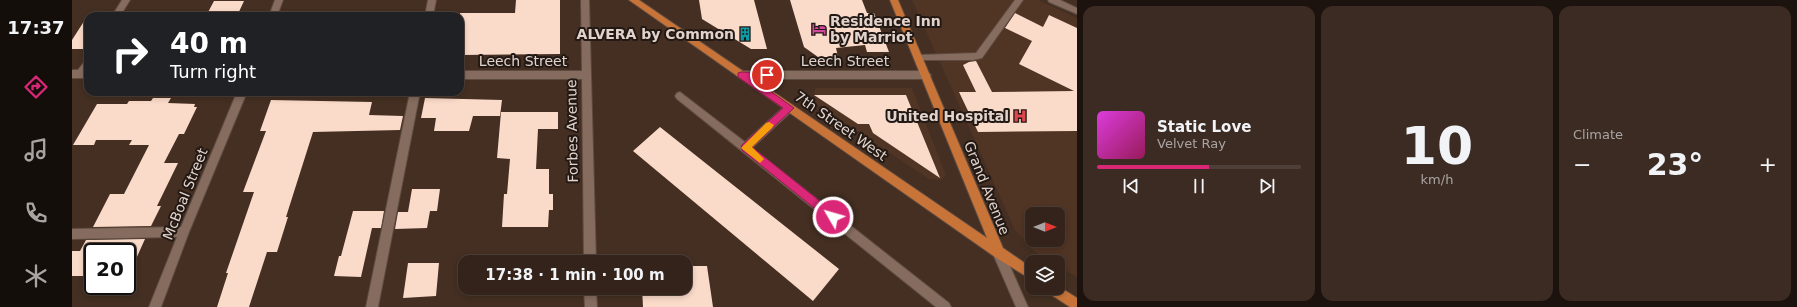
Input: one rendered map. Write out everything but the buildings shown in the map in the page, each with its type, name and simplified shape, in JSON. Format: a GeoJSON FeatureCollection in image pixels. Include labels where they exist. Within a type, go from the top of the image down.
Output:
{"type":"FeatureCollection","features":[{"type":"Feature","properties":{"kind":"main road","name":"7th Street West"},"geometry":{"type":"LineString","coordinates":[[633,0],[1025,271]]}},
{"type":"Feature","properties":{"kind":"main road","name":"Grand Avenue"},"geometry":{"type":"LineString","coordinates":[[894,0],[999,254]]}},
{"type":"Feature","properties":{"kind":"main road"},"geometry":{"type":"LineString","coordinates":[[1062,295],[1077,305]]}},
{"type":"Feature","properties":{"kind":"street"},"geometry":{"type":"LineString","coordinates":[[118,12],[126,0]]}},
{"type":"Feature","properties":{"kind":"street"},"geometry":{"type":"LineString","coordinates":[[274,12],[279,0]]}},
{"type":"Feature","properties":{"kind":"street"},"geometry":{"type":"LineString","coordinates":[[430,12],[432,0]]}},
{"type":"Feature","properties":{"kind":"street","name":"Forbes Avenue"},"geometry":{"type":"LineString","coordinates":[[585,0],[590,255]]}},
{"type":"Feature","properties":{"kind":"street"},"geometry":{"type":"LineString","coordinates":[[918,58],[979,56],[1019,0]]}},
{"type":"Feature","properties":{"kind":"street"},"geometry":{"type":"LineString","coordinates":[[1052,0],[1077,11]]}},
{"type":"Feature","properties":{"kind":"street","name":"Leech Street"},"geometry":{"type":"LineString","coordinates":[[464,75],[586,75]]}},
{"type":"Feature","properties":{"kind":"street","name":"Leech Street"},"geometry":{"type":"LineString","coordinates":[[741,75],[926,75]]}},
{"type":"Feature","properties":{"kind":"street","name":"McBoal Street"},"geometry":{"type":"LineString","coordinates":[[155,307],[184,232],[240,96]]}},
{"type":"Feature","properties":{"kind":"street"},"geometry":{"type":"LineString","coordinates":[[372,307],[414,96]]}},
{"type":"Feature","properties":{"kind":"street"},"geometry":{"type":"LineString","coordinates":[[680,96],[946,307]]}},
{"type":"Feature","properties":{"kind":"street"},"geometry":{"type":"LineString","coordinates":[[745,148],[789,108]]}},
{"type":"Feature","properties":{"kind":"street"},"geometry":{"type":"LineString","coordinates":[[72,234],[184,232]]}},
{"type":"Feature","properties":{"kind":"street"},"geometry":{"type":"LineString","coordinates":[[999,254],[1022,307]]}},
{"type":"Feature","properties":{"kind":"street"},"geometry":{"type":"LineString","coordinates":[[590,295],[591,307]]}},
{"type":"Feature","properties":{"kind":"shaded area","name":"United Hospital"},"geometry":{"type":"Polygon","coordinates":[[[912,0],[1038,0],[1077,18],[1077,277],[1065,270],[1065,255],[1041,255],[1030,247],[1065,247],[1065,207],[1025,207],[1025,241],[1015,230],[912,0]]]}},
{"type":"Feature","properties":{"kind":"shaded area"},"geometry":{"type":"Polygon","coordinates":[[[815,88],[912,88],[946,175],[941,180],[929,179],[813,102],[815,88]]]}},
{"type":"Feature","properties":{"kind":"slow traffic"},"geometry":{"type":"LineString","coordinates":[[760,159],[745,148],[769,125]]}},
{"type":"Feature","properties":{"kind":"place","name":"Residence Inn by Marriot"},"geometry":{"type":"Point","coordinates":[819,29]}},
{"type":"Feature","properties":{"kind":"place","name":"ALVERA by Common"},"geometry":{"type":"Point","coordinates":[745,34]}},
{"type":"Feature","properties":{"kind":"place","name":"United Hospital"},"geometry":{"type":"Point","coordinates":[1020,116]}},
{"type":"Feature","properties":{"kind":"route"},"geometry":{"type":"LineString","coordinates":[[767,75],[741,75],[789,108],[745,148],[833,217]]}}]}
